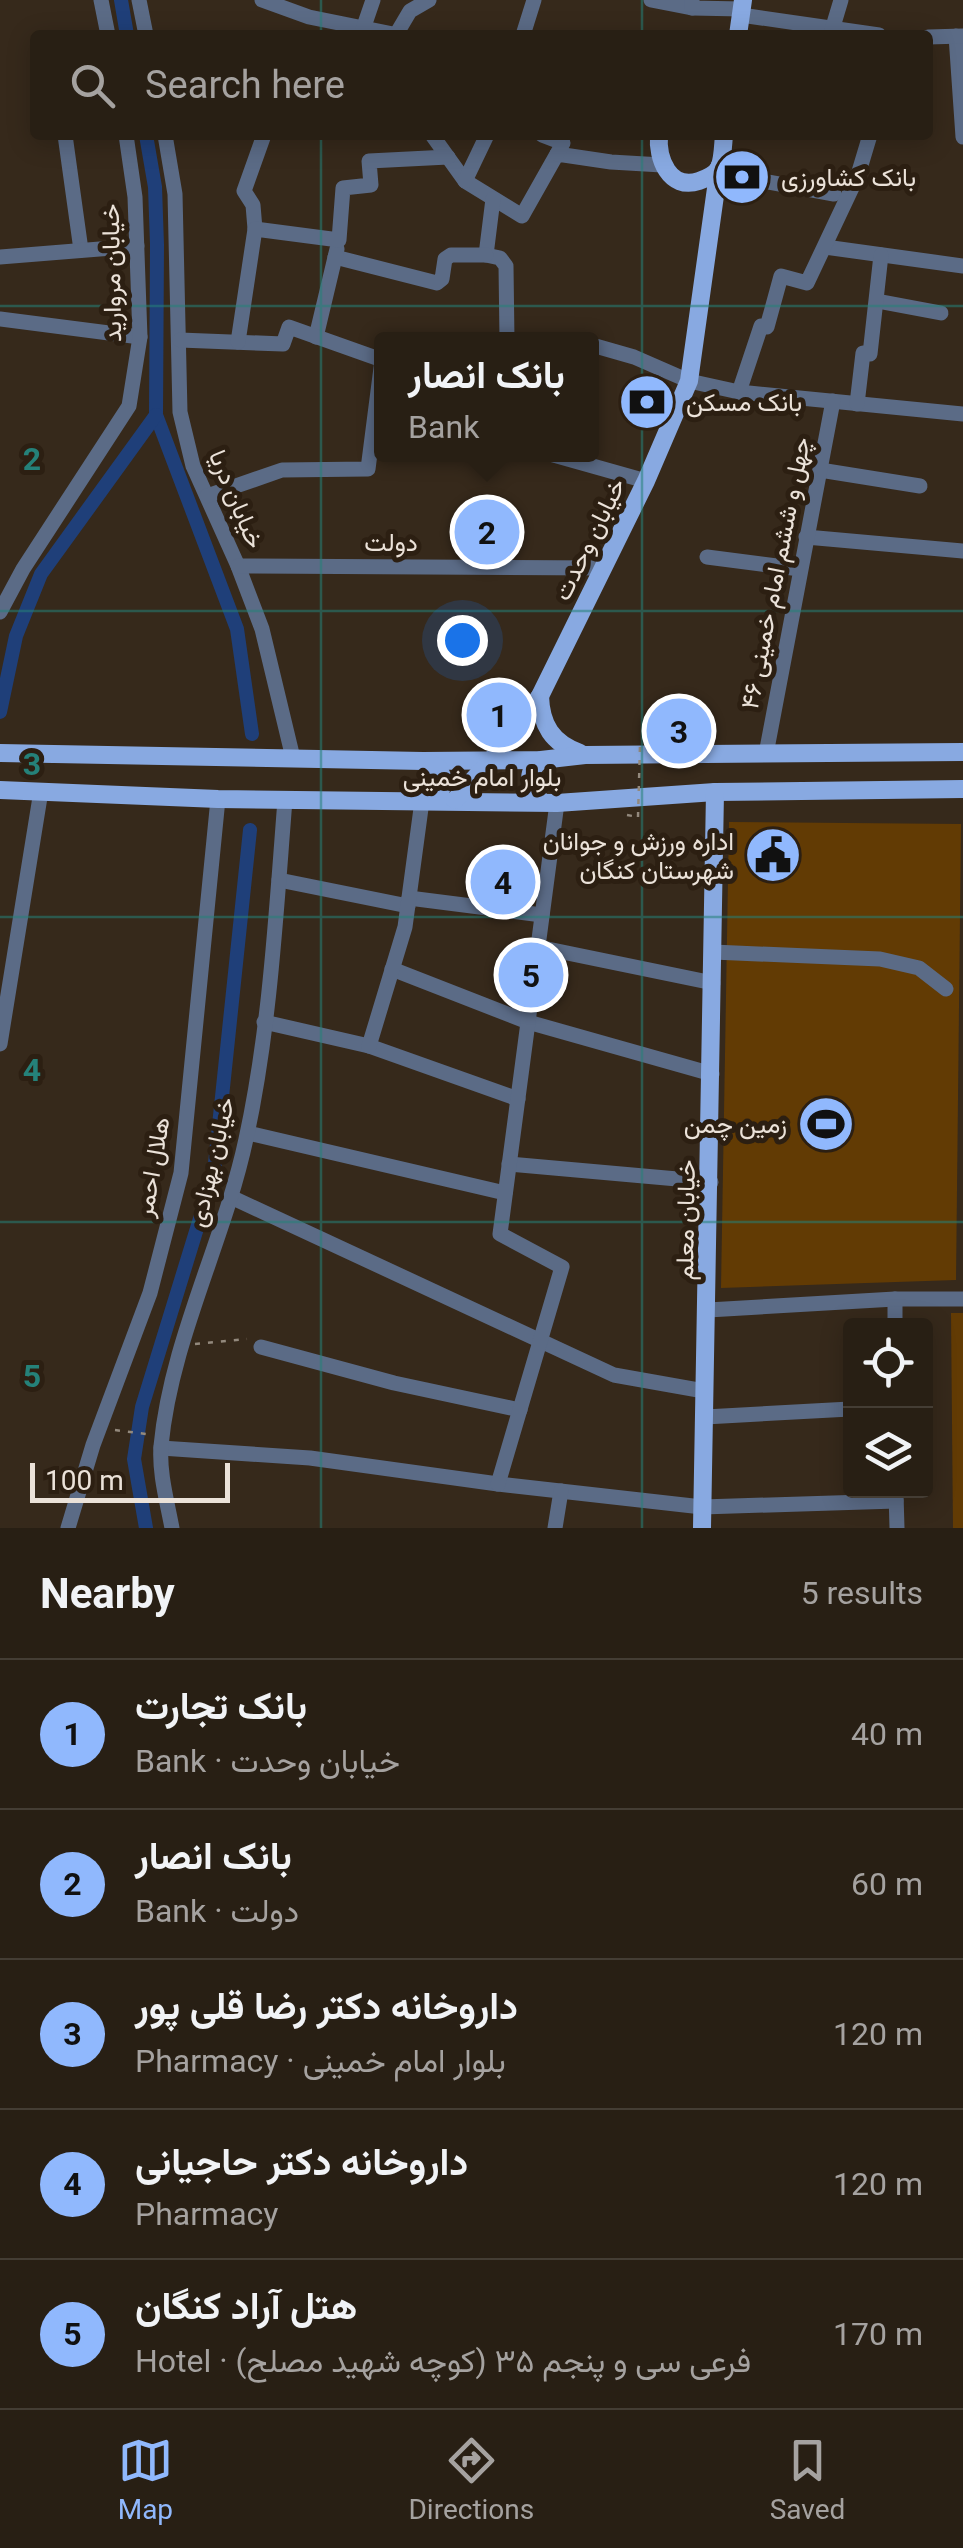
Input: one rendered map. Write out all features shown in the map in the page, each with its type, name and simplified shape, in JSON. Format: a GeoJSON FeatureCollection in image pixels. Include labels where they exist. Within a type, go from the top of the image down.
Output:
{"type":"FeatureCollection","features":[{"type":"Feature","properties":{"kind":"main road"},"geometry":{"type":"LineString","coordinates":[[659,140],[662,165],[674,179],[690,184],[705,180],[718,170]]}},
{"type":"Feature","properties":{"kind":"main road","name":"خیابان وحدت"},"geometry":{"type":"LineString","coordinates":[[456,800],[540,696],[646,481],[689,381],[723,140]]}},
{"type":"Feature","properties":{"kind":"main road"},"geometry":{"type":"LineString","coordinates":[[540,696],[540,714],[550,734],[565,748],[585,755]]}},
{"type":"Feature","properties":{"kind":"main road","name":"بلوار امام خمینی"},"geometry":{"type":"LineString","coordinates":[[0,753],[423,762],[541,760],[585,755],[963,752]]}},
{"type":"Feature","properties":{"kind":"main road"},"geometry":{"type":"LineString","coordinates":[[541,760],[533,768],[530,783],[550,803]]}},
{"type":"Feature","properties":{"kind":"main road"},"geometry":{"type":"LineString","coordinates":[[423,762],[431,763],[442,773],[443,788],[428,801]]}},
{"type":"Feature","properties":{"kind":"main road","name":"بلوار امام خمینی"},"geometry":{"type":"LineString","coordinates":[[0,790],[218,799],[550,803],[715,792],[963,789]]}},
{"type":"Feature","properties":{"kind":"main road","name":"خیابان معلم"},"geometry":{"type":"LineString","coordinates":[[702,1528],[715,792]]}},
{"type":"Feature","properties":{"kind":"street"},"geometry":{"type":"LineString","coordinates":[[101,0],[107,30]]}},
{"type":"Feature","properties":{"kind":"street"},"geometry":{"type":"LineString","coordinates":[[138,0],[145,30]]}},
{"type":"Feature","properties":{"kind":"street"},"geometry":{"type":"LineString","coordinates":[[362,30],[373,0]]}},
{"type":"Feature","properties":{"kind":"street"},"geometry":{"type":"LineString","coordinates":[[400,30],[410,11],[429,0]]}},
{"type":"Feature","properties":{"kind":"street"},"geometry":{"type":"LineString","coordinates":[[524,30],[534,0]]}},
{"type":"Feature","properties":{"kind":"street"},"geometry":{"type":"LineString","coordinates":[[652,0],[742,8],[832,30]]}},
{"type":"Feature","properties":{"kind":"street"},"geometry":{"type":"LineString","coordinates":[[841,0],[844,30]]}},
{"type":"Feature","properties":{"kind":"street"},"geometry":{"type":"LineString","coordinates":[[265,1],[358,30]]}},
{"type":"Feature","properties":{"kind":"street"},"geometry":{"type":"LineString","coordinates":[[933,37],[959,36],[963,137]]}},
{"type":"Feature","properties":{"kind":"street"},"geometry":{"type":"LineString","coordinates":[[67,140],[81,250]]}},
{"type":"Feature","properties":{"kind":"street","name":"خیابان مروارید"},"geometry":{"type":"LineString","coordinates":[[0,612],[22,569],[129,406],[140,337],[135,197],[127,140]]}},
{"type":"Feature","properties":{"kind":"street","name":"خیابان دریا"},"geometry":{"type":"LineString","coordinates":[[165,140],[175,194],[180,412],[193,466],[262,630],[293,758]]}},
{"type":"Feature","properties":{"kind":"street"},"geometry":{"type":"LineString","coordinates":[[238,342],[255,229],[254,205],[244,191],[262,140]]}},
{"type":"Feature","properties":{"kind":"street"},"geometry":{"type":"LineString","coordinates":[[436,140],[465,181],[522,216],[562,143],[554,140]]}},
{"type":"Feature","properties":{"kind":"street"},"geometry":{"type":"LineString","coordinates":[[465,181],[485,140]]}},
{"type":"Feature","properties":{"kind":"street"},"geometry":{"type":"LineString","coordinates":[[739,392],[761,326],[767,327],[781,276],[807,284],[858,175],[868,140]]}},
{"type":"Feature","properties":{"kind":"street"},"geometry":{"type":"LineString","coordinates":[[557,154],[662,165]]}},
{"type":"Feature","properties":{"kind":"street"},"geometry":{"type":"LineString","coordinates":[[316,337],[337,248],[343,188],[371,185],[368,161],[448,157]]}},
{"type":"Feature","properties":{"kind":"street"},"geometry":{"type":"LineString","coordinates":[[718,170],[834,194]]}},
{"type":"Feature","properties":{"kind":"street"},"geometry":{"type":"LineString","coordinates":[[486,256],[493,198]]}},
{"type":"Feature","properties":{"kind":"street"},"geometry":{"type":"LineString","coordinates":[[255,229],[337,248],[438,283],[445,259],[451,255],[500,258],[506,266],[507,332]]}},
{"type":"Feature","properties":{"kind":"street"},"geometry":{"type":"LineString","coordinates":[[0,257],[138,246]]}},
{"type":"Feature","properties":{"kind":"street"},"geometry":{"type":"LineString","coordinates":[[825,247],[963,266]]}},
{"type":"Feature","properties":{"kind":"street"},"geometry":{"type":"LineString","coordinates":[[857,404],[862,354],[870,354],[880,255]]}},
{"type":"Feature","properties":{"kind":"street"},"geometry":{"type":"LineString","coordinates":[[877,302],[941,313]]}},
{"type":"Feature","properties":{"kind":"street"},"geometry":{"type":"LineString","coordinates":[[0,318],[140,337]]}},
{"type":"Feature","properties":{"kind":"street"},"geometry":{"type":"LineString","coordinates":[[180,340],[283,344],[289,327],[374,357]]}},
{"type":"Feature","properties":{"kind":"street"},"geometry":{"type":"LineString","coordinates":[[599,348],[634,356],[689,381],[739,392],[963,414]]}},
{"type":"Feature","properties":{"kind":"street","name":"چهل و ششم امام خمینی ۴۶"},"geometry":{"type":"LineString","coordinates":[[766,754],[833,401]]}},
{"type":"Feature","properties":{"kind":"street"},"geometry":{"type":"LineString","coordinates":[[207,496],[282,470],[368,469],[374,439]]}},
{"type":"Feature","properties":{"kind":"street"},"geometry":{"type":"LineString","coordinates":[[578,462],[646,481]]}},
{"type":"Feature","properties":{"kind":"street"},"geometry":{"type":"LineString","coordinates":[[820,470],[920,486]]}},
{"type":"Feature","properties":{"kind":"street"},"geometry":{"type":"LineString","coordinates":[[806,537],[963,551]]}},
{"type":"Feature","properties":{"kind":"street"},"geometry":{"type":"LineString","coordinates":[[707,557],[800,568]]}},
{"type":"Feature","properties":{"kind":"street","name":"دولت"},"geometry":{"type":"LineString","coordinates":[[238,566],[603,568]]}},
{"type":"Feature","properties":{"kind":"street"},"geometry":{"type":"LineString","coordinates":[[0,1044],[41,791]]}},
{"type":"Feature","properties":{"kind":"street","name":"هلال احمر"},"geometry":{"type":"LineString","coordinates":[[68,1528],[99,1428],[150,1293],[182,1173],[218,799]]}},
{"type":"Feature","properties":{"kind":"street","name":"خیابان بهزادی"},"geometry":{"type":"LineString","coordinates":[[172,1528],[162,1476],[162,1442],[184,1345],[233,1198],[248,1134],[264,1022],[285,800]]}},
{"type":"Feature","properties":{"kind":"street"},"geometry":{"type":"LineString","coordinates":[[370,1046],[392,970],[428,801]]}},
{"type":"Feature","properties":{"kind":"street"},"geometry":{"type":"LineString","coordinates":[[498,1484],[562,1268],[500,1234],[542,915],[550,803]]}},
{"type":"Feature","properties":{"kind":"street"},"geometry":{"type":"LineString","coordinates":[[279,880],[408,902],[542,915]]}},
{"type":"Feature","properties":{"kind":"street"},"geometry":{"type":"LineString","coordinates":[[538,947],[713,983]]}},
{"type":"Feature","properties":{"kind":"street"},"geometry":{"type":"LineString","coordinates":[[714,952],[880,959],[919,968],[946,988]]}},
{"type":"Feature","properties":{"kind":"street"},"geometry":{"type":"LineString","coordinates":[[392,970],[528,1022],[712,1074]]}},
{"type":"Feature","properties":{"kind":"street"},"geometry":{"type":"LineString","coordinates":[[264,1022],[370,1046],[518,1099]]}},
{"type":"Feature","properties":{"kind":"street"},"geometry":{"type":"LineString","coordinates":[[248,1134],[505,1192]]}},
{"type":"Feature","properties":{"kind":"street"},"geometry":{"type":"LineString","coordinates":[[509,1164],[710,1182]]}},
{"type":"Feature","properties":{"kind":"street"},"geometry":{"type":"LineString","coordinates":[[233,1198],[614,1375],[704,1391]]}},
{"type":"Feature","properties":{"kind":"street"},"geometry":{"type":"LineString","coordinates":[[708,1310],[963,1298]]}},
{"type":"Feature","properties":{"kind":"street"},"geometry":{"type":"LineString","coordinates":[[895,1299],[895,1318]]}},
{"type":"Feature","properties":{"kind":"street"},"geometry":{"type":"LineString","coordinates":[[261,1347],[394,1383],[520,1410]]}},
{"type":"Feature","properties":{"kind":"street"},"geometry":{"type":"LineString","coordinates":[[705,1417],[843,1409]]}},
{"type":"Feature","properties":{"kind":"street"},"geometry":{"type":"LineString","coordinates":[[162,1442],[702,1506],[857,1498]]}},
{"type":"Feature","properties":{"kind":"street"},"geometry":{"type":"LineString","coordinates":[[555,1528],[561,1491]]}},
{"type":"Feature","properties":{"kind":"street"},"geometry":{"type":"LineString","coordinates":[[896,1498],[896,1528]]}},
{"type":"Feature","properties":{"kind":"path"},"geometry":{"type":"LineString","coordinates":[[627,816],[638,817],[640,746]]}},
{"type":"Feature","properties":{"kind":"path"},"geometry":{"type":"LineString","coordinates":[[184,1345],[258,1338],[261,1347]]}},
{"type":"Feature","properties":{"kind":"path"},"geometry":{"type":"LineString","coordinates":[[99,1428],[162,1442]]}},
{"type":"Feature","properties":{"kind":"shaded area"},"geometry":{"type":"Polygon","coordinates":[[[729,822],[961,824],[956,1280],[721,1288],[729,822]]]}},
{"type":"Feature","properties":{"kind":"shaded area"},"geometry":{"type":"Polygon","coordinates":[[[951,1313],[963,1313],[963,1528],[953,1528],[951,1313]]]}},
{"type":"Feature","properties":{"kind":"waterway"},"geometry":{"type":"LineString","coordinates":[[121,0],[126,30]]}},
{"type":"Feature","properties":{"kind":"waterway"},"geometry":{"type":"LineString","coordinates":[[147,140],[155,187],[157,245],[156,415],[237,629],[252,734]]}},
{"type":"Feature","properties":{"kind":"waterway"},"geometry":{"type":"LineString","coordinates":[[0,712],[16,636],[41,574],[156,415]]}},
{"type":"Feature","properties":{"kind":"waterway"},"geometry":{"type":"LineString","coordinates":[[146,1528],[134,1459],[142,1407],[214,1173],[250,830]]}},
{"type":"Feature","properties":{"kind":"place","name":"بانک کشاورزی"},"geometry":{"type":"Point","coordinates":[742,177]}},
{"type":"Feature","properties":{"kind":"place","name":"بانک مسکن"},"geometry":{"type":"Point","coordinates":[647,402]}},
{"type":"Feature","properties":{"kind":"place","name":"بانک انصار"},"geometry":{"type":"Point","coordinates":[487,532]}},
{"type":"Feature","properties":{"kind":"place","name":"بانک تجارت"},"geometry":{"type":"Point","coordinates":[499,715]}},
{"type":"Feature","properties":{"kind":"place","name":"داروخانه دکتر رضا قلی پور"},"geometry":{"type":"Point","coordinates":[679,731]}},
{"type":"Feature","properties":{"kind":"place","name":"اداره ورزش و جوانان شهرستان کنگان"},"geometry":{"type":"Point","coordinates":[773,855]}},
{"type":"Feature","properties":{"kind":"place","name":"داروخانه دکتر حاجیانی"},"geometry":{"type":"Point","coordinates":[503,882]}},
{"type":"Feature","properties":{"kind":"place","name":"هتل آراد کنگان"},"geometry":{"type":"Point","coordinates":[531,975]}},
{"type":"Feature","properties":{"kind":"place","name":"زمین چمن"},"geometry":{"type":"Point","coordinates":[826,1124]}}]}
